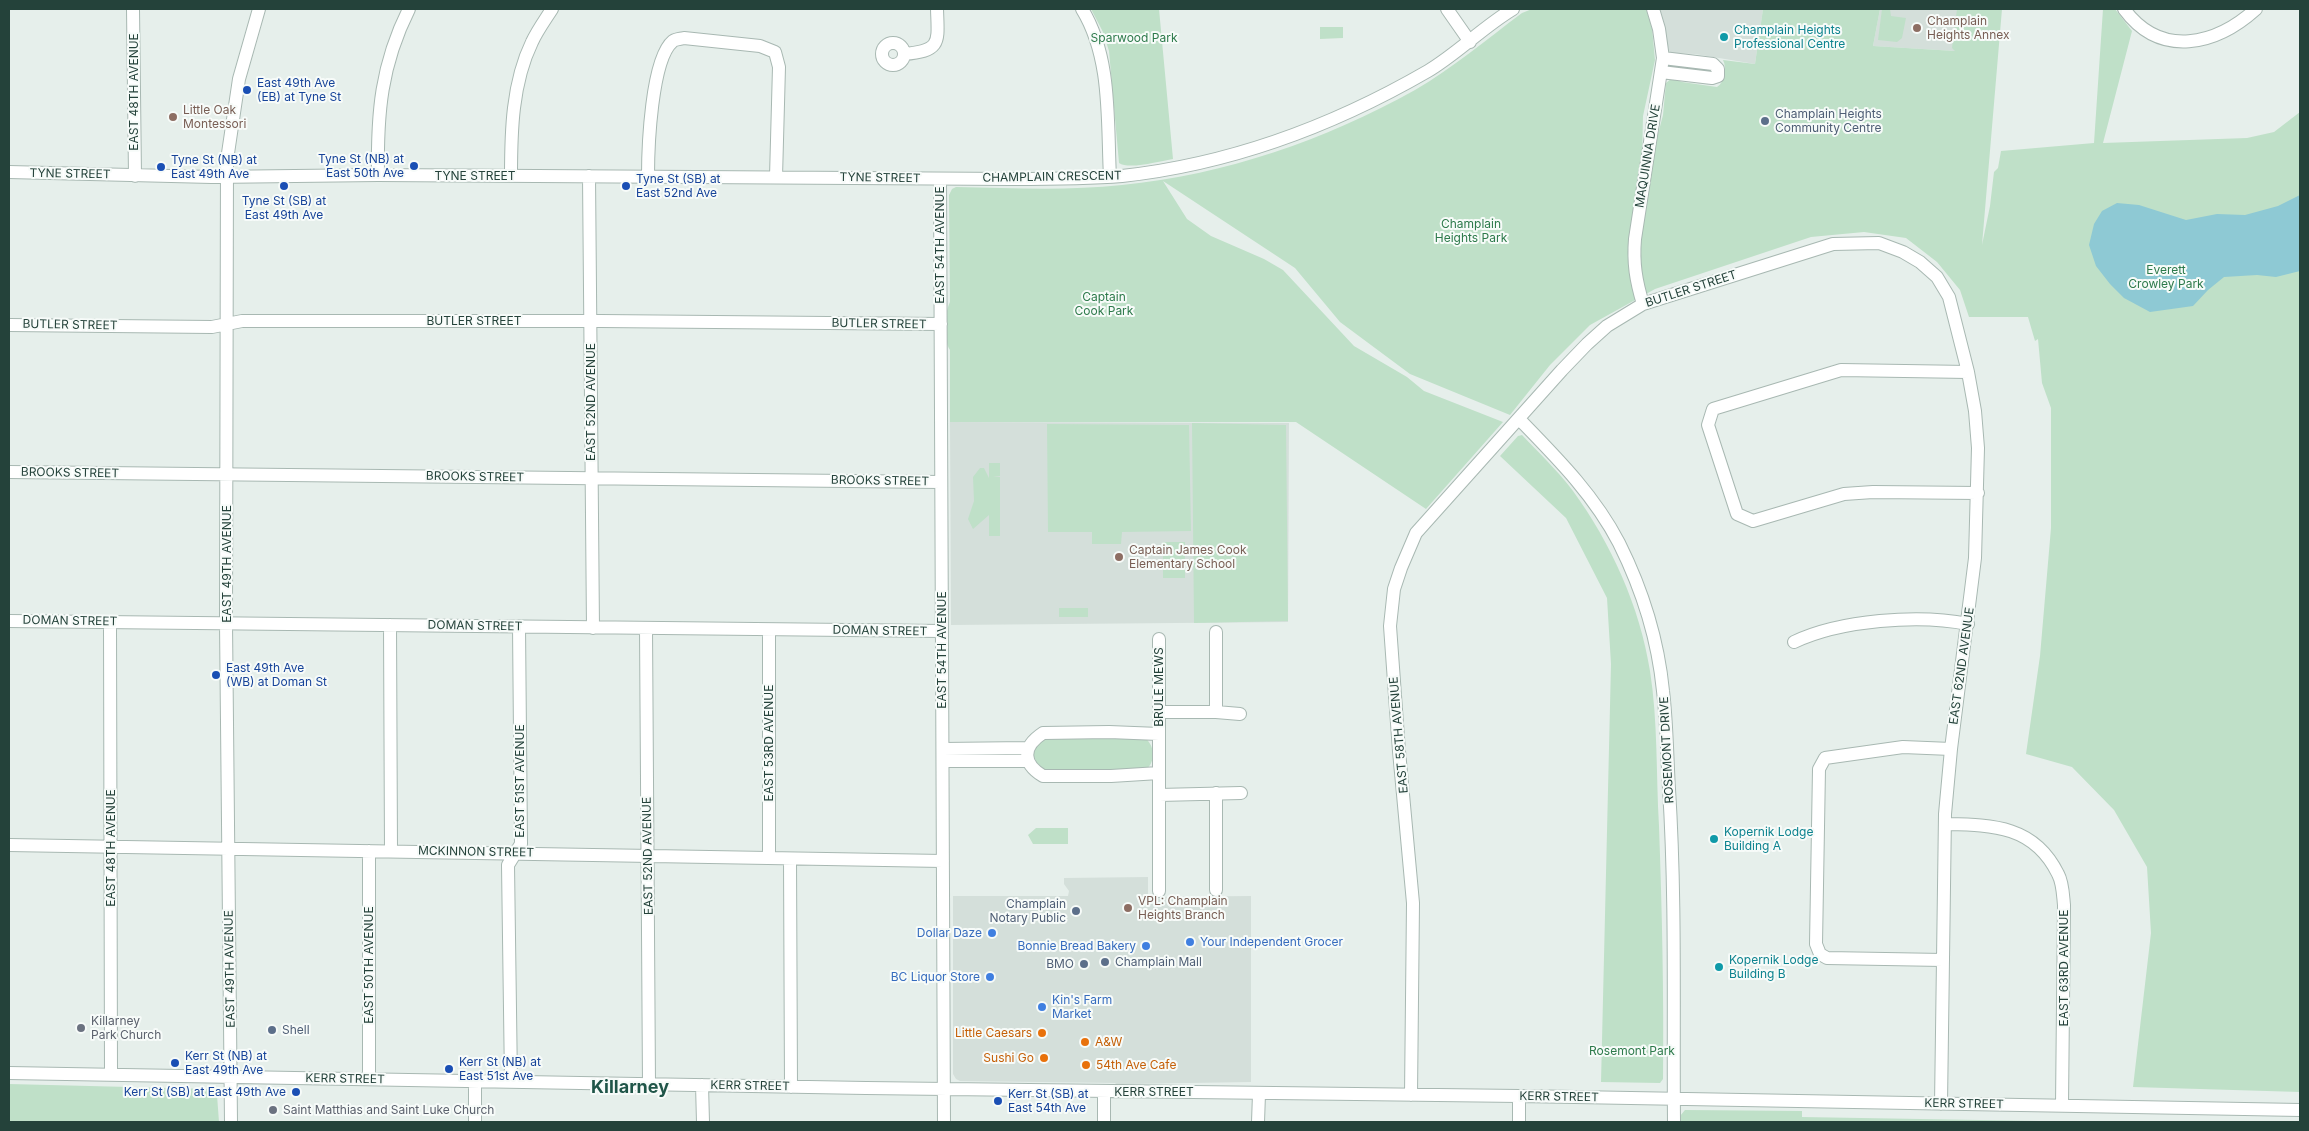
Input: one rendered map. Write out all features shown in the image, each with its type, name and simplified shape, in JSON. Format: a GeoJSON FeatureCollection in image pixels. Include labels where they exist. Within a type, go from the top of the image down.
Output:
{"type":"FeatureCollection","features":[{"type":"Feature","properties":{"kind":"street","name":"EAST 48TH AVENUE"},"geometry":{"type":"LineString","coordinates":[[134,9],[135,176]]}},
{"type":"Feature","properties":{"kind":"street","name":"EAST 49TH AVENUE"},"geometry":{"type":"LineString","coordinates":[[231,1122],[226,623],[227,177],[231,121],[238,79],[259,9]]}},
{"type":"Feature","properties":{"kind":"street"},"geometry":{"type":"LineString","coordinates":[[378,175],[379,110],[386,64],[398,31],[409,9]]}},
{"type":"Feature","properties":{"kind":"street"},"geometry":{"type":"LineString","coordinates":[[511,176],[511,134],[520,76],[532,43],[552,9]]}},
{"type":"Feature","properties":{"kind":"street"},"geometry":{"type":"LineString","coordinates":[[904,54],[923,52],[932,47],[938,39],[937,9]]}},
{"type":"Feature","properties":{"kind":"street"},"geometry":{"type":"LineString","coordinates":[[1082,9],[1100,48],[1106,103],[1110,177]]}},
{"type":"Feature","properties":{"kind":"street"},"geometry":{"type":"LineString","coordinates":[[1447,9],[1470,42]]}},
{"type":"Feature","properties":{"kind":"street","name":"CHAMPLAIN CRESCENT"},"geometry":{"type":"LineString","coordinates":[[940,179],[1079,179],[1110,177],[1176,167],[1281,141],[1366,105],[1430,70],[1513,9]]}},
{"type":"Feature","properties":{"kind":"street","name":"MAQUINNA DRIVE"},"geometry":{"type":"LineString","coordinates":[[1643,304],[1636,283],[1633,262],[1661,72],[1662,58],[1659,29],[1653,9]]}},
{"type":"Feature","properties":{"kind":"street"},"geometry":{"type":"LineString","coordinates":[[2124,9],[2145,28],[2163,38],[2183,42],[2203,40],[2222,34],[2256,9]]}},
{"type":"Feature","properties":{"kind":"street"},"geometry":{"type":"LineString","coordinates":[[648,176],[655,91],[666,50],[674,40],[684,38],[760,46],[774,52],[779,67],[776,177]]}},
{"type":"Feature","properties":{"kind":"street"},"geometry":{"type":"LineString","coordinates":[[1661,72],[1712,78],[1718,76],[1718,69],[1713,64],[1662,58]]}},
{"type":"Feature","properties":{"kind":"street","name":"TYNE STREET"},"geometry":{"type":"LineString","coordinates":[[9,172],[227,177],[378,175],[940,179]]}},
{"type":"Feature","properties":{"kind":"street","name":"EAST 52ND AVENUE"},"geometry":{"type":"LineString","coordinates":[[589,176],[593,628]]}},
{"type":"Feature","properties":{"kind":"street","name":"EAST 54TH AVENUE"},"geometry":{"type":"LineString","coordinates":[[940,179],[944,1122]]}},
{"type":"Feature","properties":{"kind":"street","name":"BUTLER STREET"},"geometry":{"type":"LineString","coordinates":[[1520,420],[1587,344],[1607,326],[1643,304],[1832,244],[1879,243],[1903,252]]}},
{"type":"Feature","properties":{"kind":"street","name":"EAST 62ND AVENUE"},"geometry":{"type":"LineString","coordinates":[[1903,252],[1920,262],[1937,277],[1949,297],[1968,372],[1975,411],[1978,448],[1975,558],[1951,749],[1944,824],[1941,1104]]}},
{"type":"Feature","properties":{"kind":"street","name":"BUTLER STREET"},"geometry":{"type":"LineString","coordinates":[[9,325],[212,327],[240,321],[591,321],[941,324]]}},
{"type":"Feature","properties":{"kind":"street"},"geometry":{"type":"LineString","coordinates":[[1968,372],[1841,370],[1713,409],[1708,425],[1737,514],[1753,521],[1844,494],[1873,492],[1978,493]]}},
{"type":"Feature","properties":{"kind":"street","name":"EAST 58TH AVENUE"},"geometry":{"type":"LineString","coordinates":[[1411,1096],[1413,903],[1390,626],[1394,589],[1400,568],[1416,534],[1464,478],[1520,420]]}},
{"type":"Feature","properties":{"kind":"street","name":"ROSEMONT DRIVE"},"geometry":{"type":"LineString","coordinates":[[1520,420],[1573,475],[1589,496],[1618,542],[1640,593],[1656,647],[1663,691],[1671,814],[1675,939],[1674,1122]]}},
{"type":"Feature","properties":{"kind":"street","name":"BROOKS STREET"},"geometry":{"type":"LineString","coordinates":[[9,472],[942,482]]}},
{"type":"Feature","properties":{"kind":"street"},"geometry":{"type":"LineString","coordinates":[[1794,642],[1806,636],[1886,620],[1968,624]]}},
{"type":"Feature","properties":{"kind":"street","name":"DOMAN STREET"},"geometry":{"type":"LineString","coordinates":[[9,621],[942,631]]}},
{"type":"Feature","properties":{"kind":"street","name":"EAST 48TH AVENUE"},"geometry":{"type":"LineString","coordinates":[[110,622],[111,1074]]}},
{"type":"Feature","properties":{"kind":"street"},"geometry":{"type":"LineString","coordinates":[[390,625],[391,851]]}},
{"type":"Feature","properties":{"kind":"street","name":"EAST 51ST AVENUE"},"geometry":{"type":"LineString","coordinates":[[511,1082],[508,865],[521,844],[519,626]]}},
{"type":"Feature","properties":{"kind":"street","name":"EAST 52ND AVENUE"},"geometry":{"type":"LineString","coordinates":[[646,628],[649,855],[649,1084]]}},
{"type":"Feature","properties":{"kind":"street","name":"EAST 53RD AVENUE"},"geometry":{"type":"LineString","coordinates":[[769,630],[769,857]]}},
{"type":"Feature","properties":{"kind":"street"},"geometry":{"type":"LineString","coordinates":[[1216,632],[1216,712]]}},
{"type":"Feature","properties":{"kind":"street","name":"BRULE MEWS"},"geometry":{"type":"LineString","coordinates":[[1159,639],[1159,891]]}},
{"type":"Feature","properties":{"kind":"street"},"geometry":{"type":"LineString","coordinates":[[1159,712],[1240,714]]}},
{"type":"Feature","properties":{"kind":"street"},"geometry":{"type":"LineString","coordinates":[[1027,755],[1035,738],[1043,733],[1109,732],[1159,734]]}},
{"type":"Feature","properties":{"kind":"street"},"geometry":{"type":"LineString","coordinates":[[1942,960],[1827,958],[1820,954],[1816,944],[1818,768],[1825,758],[1903,746],[1951,749]]}},
{"type":"Feature","properties":{"kind":"street"},"geometry":{"type":"LineString","coordinates":[[943,755],[1027,755]]}},
{"type":"Feature","properties":{"kind":"street"},"geometry":{"type":"LineString","coordinates":[[1027,755],[1034,770],[1043,776],[1111,776],[1159,773]]}},
{"type":"Feature","properties":{"kind":"street"},"geometry":{"type":"LineString","coordinates":[[1216,793],[1216,890]]}},
{"type":"Feature","properties":{"kind":"street"},"geometry":{"type":"LineString","coordinates":[[1159,795],[1241,793]]}},
{"type":"Feature","properties":{"kind":"street","name":"EAST 63RD AVENUE"},"geometry":{"type":"LineString","coordinates":[[1944,824],[1993,826],[2017,833],[2041,849],[2059,875],[2064,905],[2062,1105]]}},
{"type":"Feature","properties":{"kind":"street","name":"MCKINNON STREET"},"geometry":{"type":"LineString","coordinates":[[9,845],[943,861]]}},
{"type":"Feature","properties":{"kind":"street","name":"EAST 50TH AVENUE"},"geometry":{"type":"LineString","coordinates":[[368,1079],[369,851]]}},
{"type":"Feature","properties":{"kind":"street"},"geometry":{"type":"LineString","coordinates":[[790,859],[791,1086]]}},
{"type":"Feature","properties":{"kind":"street","name":"KERR STREET"},"geometry":{"type":"LineString","coordinates":[[9,1073],[2300,1110]]}},
{"type":"Feature","properties":{"kind":"street"},"geometry":{"type":"LineString","coordinates":[[475,1081],[475,1122]]}},
{"type":"Feature","properties":{"kind":"street"},"geometry":{"type":"LineString","coordinates":[[702,1085],[703,1122]]}},
{"type":"Feature","properties":{"kind":"street"},"geometry":{"type":"LineString","coordinates":[[1104,1092],[1104,1122]]}},
{"type":"Feature","properties":{"kind":"street"},"geometry":{"type":"LineString","coordinates":[[1258,1122],[1259,1094]]}},
{"type":"Feature","properties":{"kind":"street"},"geometry":{"type":"LineString","coordinates":[[1519,1096],[1519,1122]]}},
{"type":"Feature","properties":{"kind":"shaded area"},"geometry":{"type":"Polygon","coordinates":[[[1657,9],[1763,9],[1755,64],[1695,54],[1670,53],[1657,9]]]}},
{"type":"Feature","properties":{"kind":"shaded area","name":"Champlain Heights Annex"},"geometry":{"type":"Polygon","coordinates":[[[1880,9],[1960,9],[1955,51],[1873,46],[1880,9]]]}},
{"type":"Feature","properties":{"kind":"shaded area","name":"Captain James Cook Elementary School"},"geometry":{"type":"Polygon","coordinates":[[[950,422],[1289,423],[1288,622],[951,625],[950,422]]]}},
{"type":"Feature","properties":{"kind":"shaded area"},"geometry":{"type":"Polygon","coordinates":[[[1148,877],[1148,897],[1251,896],[1251,1082],[1128,1084],[1118,1086],[1115,1083],[960,1081],[956,1079],[953,1074],[953,896],[1068,896],[1069,891],[1064,884],[1064,878],[1148,877]]]}},
{"type":"Feature","properties":{"kind":"green space","name":"Sparwood Park"},"geometry":{"type":"Polygon","coordinates":[[[1091,9],[1159,9],[1173,159],[1130,166],[1119,163],[1109,51],[1103,32],[1091,9]]]}},
{"type":"Feature","properties":{"kind":"green space"},"geometry":{"type":"Polygon","coordinates":[[[1532,9],[1646,9],[1652,28],[1655,60],[1643,116],[1640,250],[1652,157],[1663,115],[1666,83],[1672,78],[1682,82],[1717,87],[1722,82],[1724,75],[1725,67],[1723,60],[1755,64],[1763,9],[1880,9],[1873,46],[1955,51],[1952,48],[1957,9],[2002,9],[1982,245],[1990,206],[1994,172],[1998,168],[2001,151],[2094,143],[2103,9],[2115,9],[2132,31],[2103,143],[2247,138],[2274,132],[2300,112],[2300,1092],[2133,1087],[2151,933],[2147,867],[2114,810],[2072,767],[2026,754],[2040,656],[2051,528],[2051,408],[2042,383],[2038,339],[2035,341],[2028,317],[1969,317],[1960,290],[1937,262],[1906,238],[1864,232],[1811,237],[1655,289],[1590,325],[1550,365],[1510,415],[1410,374],[1340,322],[1295,268],[1163,181],[1187,219],[1211,236],[1264,259],[1283,270],[1354,346],[1407,377],[1424,391],[1503,422],[1426,509],[1296,422],[950,422],[950,350],[946,339],[945,326],[946,313],[950,302],[949,195],[952,189],[956,187],[1060,189],[1101,187],[1160,180],[1236,164],[1310,139],[1346,125],[1381,108],[1429,81],[1522,13],[1532,9]]]}},
{"type":"Feature","properties":{"kind":"green space"},"geometry":{"type":"Polygon","coordinates":[[[1882,9],[1890,9],[1891,16],[1906,18],[1902,38],[1897,42],[1878,40],[1882,9]]]}},
{"type":"Feature","properties":{"kind":"green space"},"geometry":{"type":"Polygon","coordinates":[[[1320,27],[1343,27],[1343,38],[1320,39],[1320,27]]]}},
{"type":"Feature","properties":{"kind":"green space"},"geometry":{"type":"Polygon","coordinates":[[[1192,423],[1286,425],[1288,621],[1194,623],[1192,423]]]}},
{"type":"Feature","properties":{"kind":"green space"},"geometry":{"type":"Polygon","coordinates":[[[1047,424],[1189,425],[1191,531],[1122,532],[1121,544],[1092,544],[1092,532],[1048,532],[1047,424]]]}},
{"type":"Feature","properties":{"kind":"green space","name":"Rosemont Park"},"geometry":{"type":"Polygon","coordinates":[[[1522,435],[1555,469],[1573,491],[1600,532],[1622,576],[1639,623],[1645,647],[1653,690],[1660,858],[1663,1079],[1660,1083],[1601,1082],[1611,664],[1607,598],[1566,518],[1500,456],[1518,436],[1522,435]]]}},
{"type":"Feature","properties":{"kind":"green space"},"geometry":{"type":"Polygon","coordinates":[[[989,463],[1000,463],[1000,476],[993,477],[1000,477],[1000,536],[989,536],[989,515],[973,529],[968,519],[974,501],[973,477],[980,468],[984,468],[989,478],[989,463]]]}},
{"type":"Feature","properties":{"kind":"green space"},"geometry":{"type":"Polygon","coordinates":[[[1163,542],[1185,542],[1185,578],[1163,578],[1163,542]]]}},
{"type":"Feature","properties":{"kind":"green space"},"geometry":{"type":"Polygon","coordinates":[[[1059,608],[1088,608],[1088,617],[1059,617],[1059,608]]]}},
{"type":"Feature","properties":{"kind":"green space"},"geometry":{"type":"Polygon","coordinates":[[[1047,738],[1145,738],[1151,745],[1153,758],[1146,770],[1047,771],[1039,767],[1033,755],[1037,743],[1047,738]]]}},
{"type":"Feature","properties":{"kind":"green space"},"geometry":{"type":"Polygon","coordinates":[[[1036,828],[1068,828],[1068,844],[1033,844],[1028,835],[1036,828]]]}},
{"type":"Feature","properties":{"kind":"green space"},"geometry":{"type":"Polygon","coordinates":[[[9,1084],[210,1089],[217,1095],[219,1122],[9,1122],[9,1084]]]}},
{"type":"Feature","properties":{"kind":"green space"},"geometry":{"type":"Polygon","coordinates":[[[1685,1110],[1802,1111],[1802,1117],[2039,1121],[2300,1122],[1680,1122],[1680,1116],[1685,1110]]]}},
{"type":"Feature","properties":{"kind":"water"},"geometry":{"type":"Polygon","coordinates":[[[2300,195],[2300,271],[2276,277],[2257,275],[2224,277],[2193,306],[2150,312],[2124,298],[2096,266],[2089,245],[2094,224],[2102,211],[2117,203],[2139,205],[2186,220],[2217,214],[2245,215],[2278,206],[2300,195]]]}},
{"type":"Feature","properties":{"kind":"place","name":"Champlain Heights Annex"},"geometry":{"type":"Point","coordinates":[1917,28]}},
{"type":"Feature","properties":{"kind":"place","name":"Champlain Heights Professional Centre"},"geometry":{"type":"Point","coordinates":[1724,37]}},
{"type":"Feature","properties":{"kind":"place","name":"East 49th Ave (EB) at Tyne St"},"geometry":{"type":"Point","coordinates":[247,90]}},
{"type":"Feature","properties":{"kind":"place","name":"Little Oak Montessori"},"geometry":{"type":"Point","coordinates":[173,117]}},
{"type":"Feature","properties":{"kind":"place","name":"Champlain Heights Community Centre"},"geometry":{"type":"Point","coordinates":[1765,121]}},
{"type":"Feature","properties":{"kind":"place","name":"Tyne St (NB) at East 50th Ave"},"geometry":{"type":"Point","coordinates":[414,166]}},
{"type":"Feature","properties":{"kind":"place","name":"Tyne St (NB) at East 49th Ave"},"geometry":{"type":"Point","coordinates":[161,167]}},
{"type":"Feature","properties":{"kind":"place","name":"Tyne St (SB) at East 49th Ave"},"geometry":{"type":"Point","coordinates":[284,186]}},
{"type":"Feature","properties":{"kind":"place","name":"Tyne St (SB) at East 52nd Ave"},"geometry":{"type":"Point","coordinates":[626,186]}},
{"type":"Feature","properties":{"kind":"place","name":"Captain James Cook Elementary School"},"geometry":{"type":"Point","coordinates":[1119,557]}},
{"type":"Feature","properties":{"kind":"place","name":"East 49th Ave (WB) at Doman St"},"geometry":{"type":"Point","coordinates":[216,675]}},
{"type":"Feature","properties":{"kind":"place","name":"Kopernik Lodge Building A"},"geometry":{"type":"Point","coordinates":[1714,839]}},
{"type":"Feature","properties":{"kind":"place","name":"VPL: Champlain Heights Branch"},"geometry":{"type":"Point","coordinates":[1128,908]}},
{"type":"Feature","properties":{"kind":"place","name":"Champlain Notary Public"},"geometry":{"type":"Point","coordinates":[1076,911]}},
{"type":"Feature","properties":{"kind":"place","name":"Dollar Daze"},"geometry":{"type":"Point","coordinates":[992,933]}},
{"type":"Feature","properties":{"kind":"place","name":"Your Independent Grocer"},"geometry":{"type":"Point","coordinates":[1190,942]}},
{"type":"Feature","properties":{"kind":"place","name":"Bonnie Bread Bakery"},"geometry":{"type":"Point","coordinates":[1146,946]}},
{"type":"Feature","properties":{"kind":"place","name":"Champlain Mall"},"geometry":{"type":"Point","coordinates":[1105,962]}},
{"type":"Feature","properties":{"kind":"place","name":"BMO"},"geometry":{"type":"Point","coordinates":[1084,964]}},
{"type":"Feature","properties":{"kind":"place","name":"Kopernik Lodge Building B"},"geometry":{"type":"Point","coordinates":[1719,967]}},
{"type":"Feature","properties":{"kind":"place","name":"BC Liquor Store"},"geometry":{"type":"Point","coordinates":[990,977]}},
{"type":"Feature","properties":{"kind":"place","name":"Kin's Farm Market"},"geometry":{"type":"Point","coordinates":[1042,1007]}},
{"type":"Feature","properties":{"kind":"place","name":"Killarney Park Church"},"geometry":{"type":"Point","coordinates":[81,1028]}},
{"type":"Feature","properties":{"kind":"place","name":"Shell"},"geometry":{"type":"Point","coordinates":[272,1030]}},
{"type":"Feature","properties":{"kind":"place","name":"Little Caesars"},"geometry":{"type":"Point","coordinates":[1042,1033]}},
{"type":"Feature","properties":{"kind":"place","name":"A&W"},"geometry":{"type":"Point","coordinates":[1085,1042]}},
{"type":"Feature","properties":{"kind":"place","name":"Sushi Go"},"geometry":{"type":"Point","coordinates":[1044,1058]}},
{"type":"Feature","properties":{"kind":"place","name":"Kerr St (NB) at East 49th Ave"},"geometry":{"type":"Point","coordinates":[175,1063]}},
{"type":"Feature","properties":{"kind":"place","name":"54th Ave Cafe"},"geometry":{"type":"Point","coordinates":[1086,1065]}},
{"type":"Feature","properties":{"kind":"place","name":"Kerr St (NB) at East 51st Ave"},"geometry":{"type":"Point","coordinates":[449,1069]}},
{"type":"Feature","properties":{"kind":"place","name":"Kerr St (SB) at East 49th Ave"},"geometry":{"type":"Point","coordinates":[296,1092]}},
{"type":"Feature","properties":{"kind":"place","name":"Kerr St (SB) at East 54th Ave"},"geometry":{"type":"Point","coordinates":[998,1101]}},
{"type":"Feature","properties":{"kind":"place","name":"Saint Matthias and Saint Luke Church"},"geometry":{"type":"Point","coordinates":[273,1110]}},
{"type":"Feature","properties":{"kind":"district","name":"Killarney"},"geometry":{"type":"Point","coordinates":[630,1088]}},
{"type":"Feature","properties":{"kind":"park label","name":"Champlain Heights Park"},"geometry":{"type":"Point","coordinates":[1471,231]}},
{"type":"Feature","properties":{"kind":"park label","name":"Everett Crowley Park"},"geometry":{"type":"Point","coordinates":[2166,277]}},
{"type":"Feature","properties":{"kind":"park label","name":"Captain Cook Park"},"geometry":{"type":"Point","coordinates":[1104,304]}}]}
